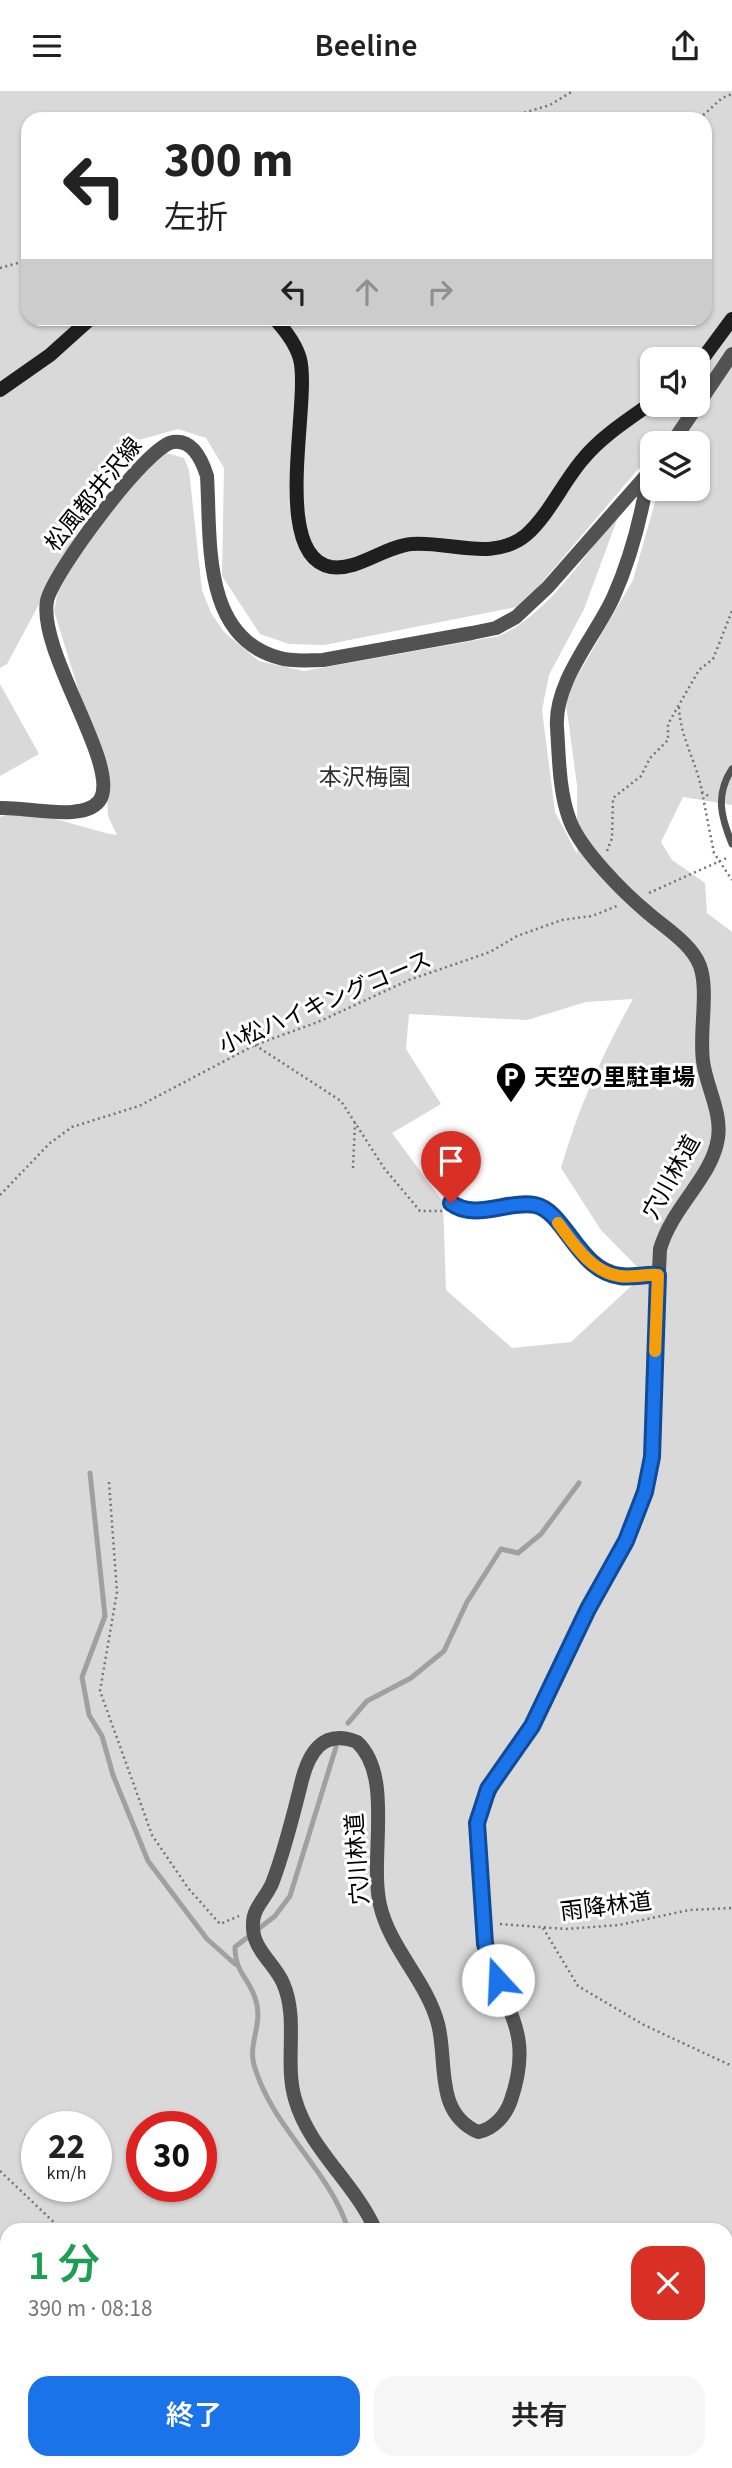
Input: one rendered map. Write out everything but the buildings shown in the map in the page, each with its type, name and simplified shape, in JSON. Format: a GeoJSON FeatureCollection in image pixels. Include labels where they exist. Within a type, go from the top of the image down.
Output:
{"type":"FeatureCollection","features":[{"type":"Feature","properties":{"kind":"street"},"geometry":{"type":"LineString","coordinates":[[710,349],[732,319]]}},
{"type":"Feature","properties":{"kind":"street"},"geometry":{"type":"LineString","coordinates":[[0,390],[50,355],[82,326]]}},
{"type":"Feature","properties":{"kind":"street"},"geometry":{"type":"LineString","coordinates":[[280,326],[300,356],[303,377],[296,498],[298,523],[313,557],[330,566],[345,566],[383,550],[411,544],[489,549],[508,545],[526,535],[584,458],[623,422],[640,411]]}},
{"type":"Feature","properties":{"kind":"street"},"geometry":{"type":"LineString","coordinates":[[680,431],[732,354]]}},
{"type":"Feature","properties":{"kind":"street","name":"松風都井沢線"},"geometry":{"type":"LineString","coordinates":[[0,809],[81,812],[94,806],[101,797],[103,782],[97,759],[52,643],[47,604],[51,585],[66,563],[144,460],[161,446],[175,441],[191,446],[202,459],[207,476],[216,591],[233,628],[263,652],[294,660],[323,660],[496,628],[516,617],[548,587],[640,482]]}},
{"type":"Feature","properties":{"kind":"street"},"geometry":{"type":"LineString","coordinates":[[634,901],[601,864],[570,822],[565,801],[557,723],[565,686],[614,594],[645,501]]}},
{"type":"Feature","properties":{"kind":"street","name":"穴川林道"},"geometry":{"type":"LineString","coordinates":[[371,2223],[359,2197],[302,2118],[290,2073],[289,2003],[283,1983],[260,1950],[252,1921],[272,1885],[281,1861],[308,1755],[324,1740],[336,1737],[357,1742],[373,1763],[376,1779],[376,1875],[380,1906],[390,1932],[433,2007],[443,2050],[448,2099],[456,2117],[478,2132],[488,2130],[509,2107],[521,2063],[517,2026],[490,1963],[482,1923],[477,1823],[494,1780],[532,1726],[588,1609],[626,1541],[645,1492],[652,1457],[660,1249],[670,1222],[702,1177],[718,1138],[717,1113],[701,1049],[701,967],[686,946],[634,901]]}},
{"type":"Feature","properties":{"kind":"lane"},"geometry":{"type":"LineString","coordinates":[[732,769],[722,789],[720,808],[732,844]]}},
{"type":"Feature","properties":{"kind":"lane"},"geometry":{"type":"LineString","coordinates":[[458,1151],[447,1178],[451,1203],[458,1208],[471,1211],[537,1205],[550,1213],[581,1253],[606,1272],[620,1276],[658,1275]]}},
{"type":"Feature","properties":{"kind":"path"},"geometry":{"type":"LineString","coordinates":[[525,112],[550,104],[573,91]]}},
{"type":"Feature","properties":{"kind":"path"},"geometry":{"type":"LineString","coordinates":[[707,112],[722,98],[732,94]]}},
{"type":"Feature","properties":{"kind":"path"},"geometry":{"type":"LineString","coordinates":[[0,268],[21,262]]}},
{"type":"Feature","properties":{"kind":"path"},"geometry":{"type":"LineString","coordinates":[[601,864],[612,838],[613,798],[641,776],[650,758],[668,740],[668,724],[699,670],[713,659],[732,611]]}},
{"type":"Feature","properties":{"kind":"path"},"geometry":{"type":"LineString","coordinates":[[679,707],[684,744],[699,774],[714,853],[732,880]]}},
{"type":"Feature","properties":{"kind":"path"},"geometry":{"type":"LineString","coordinates":[[702,792],[713,798],[720,808]]}},
{"type":"Feature","properties":{"kind":"path","name":"小松ハイキングコース"},"geometry":{"type":"LineString","coordinates":[[0,1195],[50,1143],[72,1127],[139,1106],[255,1045],[318,1022],[409,980],[490,952],[532,930],[562,920],[592,916],[634,901],[732,855]]}},
{"type":"Feature","properties":{"kind":"path"},"geometry":{"type":"LineString","coordinates":[[255,1045],[341,1101],[384,1168],[420,1211],[440,1213],[451,1203]]}},
{"type":"Feature","properties":{"kind":"path"},"geometry":{"type":"LineString","coordinates":[[353,1168],[355,1119]]}},
{"type":"Feature","properties":{"kind":"path"},"geometry":{"type":"LineString","coordinates":[[109,1482],[117,1592],[100,1691],[152,1835],[188,1888],[220,1924],[257,1908]]}},
{"type":"Feature","properties":{"kind":"path","name":"雨降林道"},"geometry":{"type":"LineString","coordinates":[[482,1923],[543,1928],[619,1925],[689,1910],[732,1908]]}},
{"type":"Feature","properties":{"kind":"path"},"geometry":{"type":"LineString","coordinates":[[543,1928],[578,1986],[644,2025],[732,2066]]}},
{"type":"Feature","properties":{"kind":"path"},"geometry":{"type":"LineString","coordinates":[[0,2171],[55,2223]]}},
{"type":"Feature","properties":{"kind":"green space","name":"本沢梅園"},"geometry":{"type":"Polygon","coordinates":[[[0,91],[732,91],[732,805],[683,797],[661,842],[672,860],[705,883],[707,913],[732,932],[732,2223],[0,2223],[0,817],[12,814],[41,816],[117,835],[108,816],[106,779],[54,611],[59,584],[136,469],[163,452],[184,458],[189,470],[202,590],[211,613],[224,632],[259,661],[304,671],[499,636],[517,626],[550,598],[620,512],[584,609],[549,675],[542,710],[555,812],[577,854],[577,785],[565,697],[633,580],[655,501],[710,501],[710,431],[640,431],[640,469],[522,606],[324,645],[289,644],[260,634],[222,576],[224,468],[206,438],[178,429],[125,444],[7,664],[0,668],[0,91]],[[633,999],[586,1002],[527,1020],[409,1014],[406,1049],[441,1104],[392,1133],[443,1202],[446,1290],[512,1348],[571,1342],[644,1274],[601,1230],[561,1168],[575,1123],[611,1040],[633,999]]]}},
{"type":"Feature","properties":{"kind":"green space"},"geometry":{"type":"Polygon","coordinates":[[[0,684],[39,754],[0,776],[0,684]]]}},
{"type":"Feature","properties":{"kind":"waterway"},"geometry":{"type":"LineString","coordinates":[[90,1473],[105,1616],[82,1677],[89,1715],[102,1736],[113,1775],[148,1861],[207,1939],[235,1964]]}},
{"type":"Feature","properties":{"kind":"waterway"},"geometry":{"type":"LineString","coordinates":[[348,1723],[367,1701],[411,1678],[444,1651],[467,1602],[501,1549],[518,1553],[541,1534],[579,1483]]}},
{"type":"Feature","properties":{"kind":"waterway"},"geometry":{"type":"LineString","coordinates":[[336,1747],[290,1896],[275,1916],[235,1947],[237,1964],[253,1993],[258,2009],[253,2057],[262,2088],[328,2187],[346,2223]]}},
{"type":"Feature","properties":{"kind":"slow traffic"},"geometry":{"type":"LineString","coordinates":[[558,1223],[581,1253],[606,1272],[620,1276],[658,1275],[655,1351]]}},
{"type":"Feature","properties":{"kind":"place","name":"天空の里駐車場"},"geometry":{"type":"Point","coordinates":[511,1104]}},
{"type":"Feature","properties":{"kind":"route"},"geometry":{"type":"LineString","coordinates":[[451,1203],[471,1211],[537,1205],[550,1213],[581,1253],[606,1272],[620,1276],[658,1275],[652,1457],[638,1514],[588,1609],[532,1726],[488,1789],[477,1823],[482,1923],[490,1963],[498,1980]]}}]}
